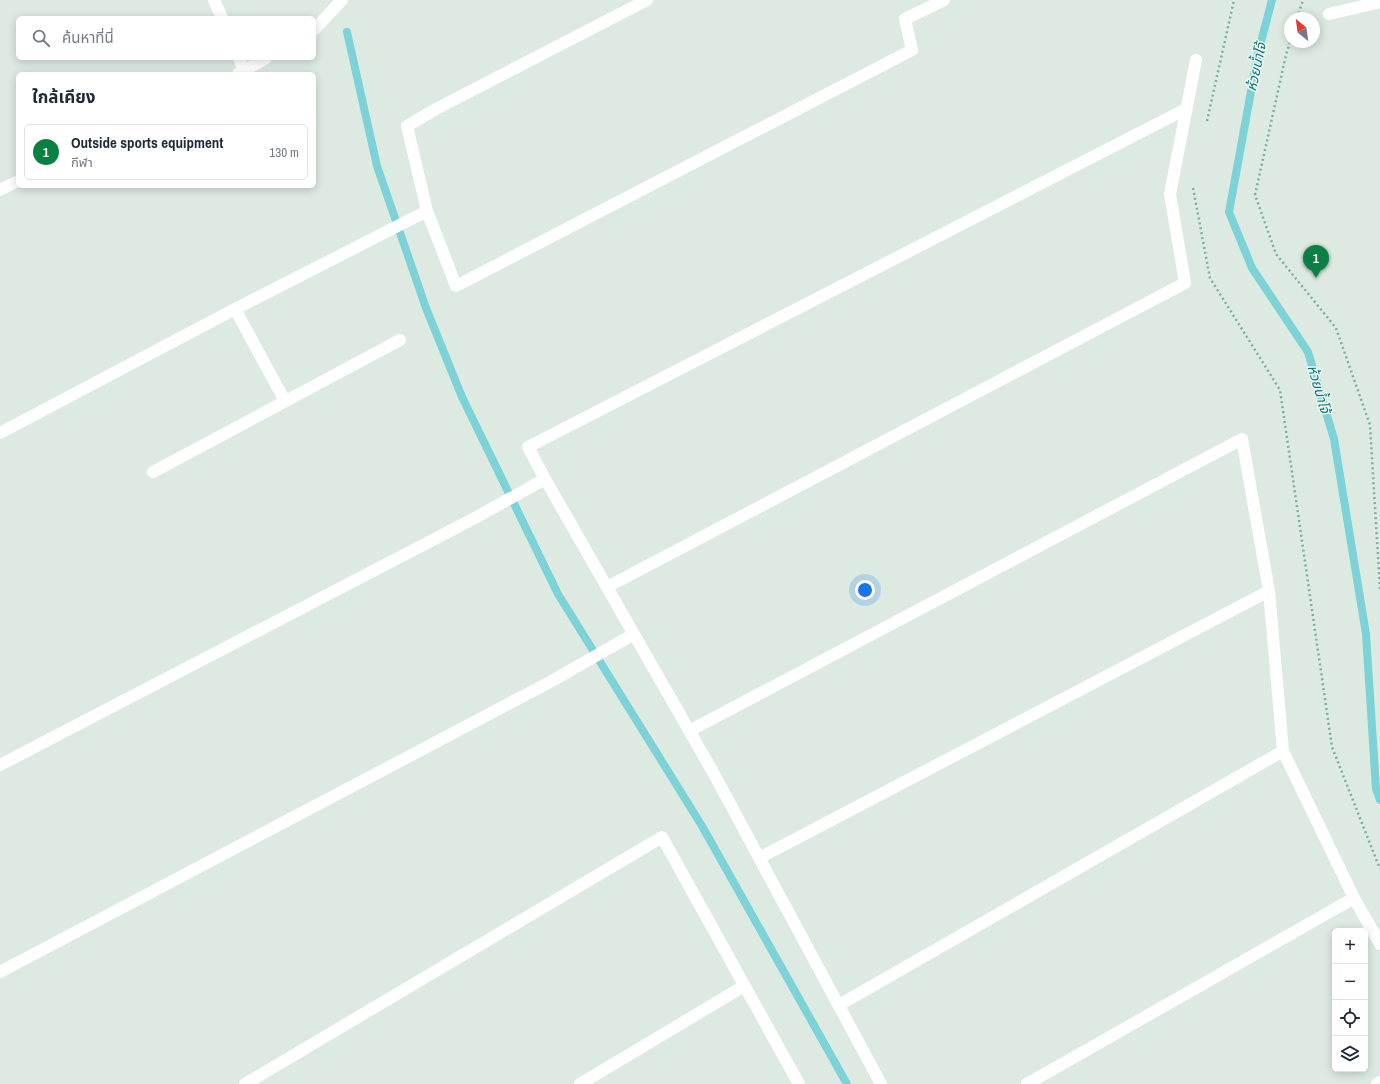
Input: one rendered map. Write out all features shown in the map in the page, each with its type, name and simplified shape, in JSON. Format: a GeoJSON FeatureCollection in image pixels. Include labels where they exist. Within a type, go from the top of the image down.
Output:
{"type":"FeatureCollection","features":[{"type":"Feature","properties":{"kind":"street"},"geometry":{"type":"LineString","coordinates":[[214,0],[221,16]]}},
{"type":"Feature","properties":{"kind":"street"},"geometry":{"type":"LineString","coordinates":[[316,28],[342,0]]}},
{"type":"Feature","properties":{"kind":"street"},"geometry":{"type":"LineString","coordinates":[[647,0],[436,109],[407,126],[427,210],[456,286],[912,50],[905,20],[944,0]]}},
{"type":"Feature","properties":{"kind":"street"},"geometry":{"type":"LineString","coordinates":[[1329,14],[1380,2]]}},
{"type":"Feature","properties":{"kind":"street"},"geometry":{"type":"LineString","coordinates":[[239,60],[241,72],[262,60]]}},
{"type":"Feature","properties":{"kind":"street"},"geometry":{"type":"LineString","coordinates":[[607,587],[1185,283],[1170,194],[1196,60]]}},
{"type":"Feature","properties":{"kind":"street"},"geometry":{"type":"LineString","coordinates":[[882,1084],[690,731],[528,447],[1186,109]]}},
{"type":"Feature","properties":{"kind":"street"},"geometry":{"type":"LineString","coordinates":[[0,190],[16,182]]}},
{"type":"Feature","properties":{"kind":"street"},"geometry":{"type":"LineString","coordinates":[[0,433],[427,210]]}},
{"type":"Feature","properties":{"kind":"street"},"geometry":{"type":"LineString","coordinates":[[235,310],[285,401]]}},
{"type":"Feature","properties":{"kind":"street"},"geometry":{"type":"LineString","coordinates":[[153,472],[400,340]]}},
{"type":"Feature","properties":{"kind":"street"},"geometry":{"type":"LineString","coordinates":[[690,731],[1242,439],[1269,591],[1283,751],[1354,898],[1380,944]]}},
{"type":"Feature","properties":{"kind":"street"},"geometry":{"type":"LineString","coordinates":[[0,765],[493,508],[545,479]]}},
{"type":"Feature","properties":{"kind":"street"},"geometry":{"type":"LineString","coordinates":[[760,858],[1269,591]]}},
{"type":"Feature","properties":{"kind":"street"},"geometry":{"type":"LineString","coordinates":[[0,972],[528,693],[634,634]]}},
{"type":"Feature","properties":{"kind":"street"},"geometry":{"type":"LineString","coordinates":[[839,1005],[1283,751]]}},
{"type":"Feature","properties":{"kind":"street"},"geometry":{"type":"LineString","coordinates":[[245,1084],[662,837],[799,1084]]}},
{"type":"Feature","properties":{"kind":"street"},"geometry":{"type":"LineString","coordinates":[[1027,1084],[1354,898]]}},
{"type":"Feature","properties":{"kind":"street"},"geometry":{"type":"LineString","coordinates":[[580,1084],[744,986]]}},
{"type":"Feature","properties":{"kind":"path"},"geometry":{"type":"LineString","coordinates":[[1206,124],[1234,0]]}},
{"type":"Feature","properties":{"kind":"path"},"geometry":{"type":"LineString","coordinates":[[1299,12],[1303,0]]}},
{"type":"Feature","properties":{"kind":"path"},"geometry":{"type":"LineString","coordinates":[[1288,48],[1255,195],[1276,254],[1336,328],[1370,426],[1380,589]]}},
{"type":"Feature","properties":{"kind":"path"},"geometry":{"type":"LineString","coordinates":[[1193,186],[1210,278],[1280,390],[1332,747],[1380,869]]}},
{"type":"Feature","properties":{"kind":"waterway","name":"ห้วยน้ำโจ้"},"geometry":{"type":"LineString","coordinates":[[1272,0],[1258,53],[1229,212],[1252,268],[1308,352],[1334,439],[1366,634],[1376,789],[1380,800]]}},
{"type":"Feature","properties":{"kind":"waterway"},"geometry":{"type":"LineString","coordinates":[[347,32],[377,166],[426,308],[462,397],[558,594],[702,826],[847,1084]]}},
{"type":"Feature","properties":{"kind":"place","name":"Outside sports equipment"},"geometry":{"type":"Point","coordinates":[1316,278]}}]}
